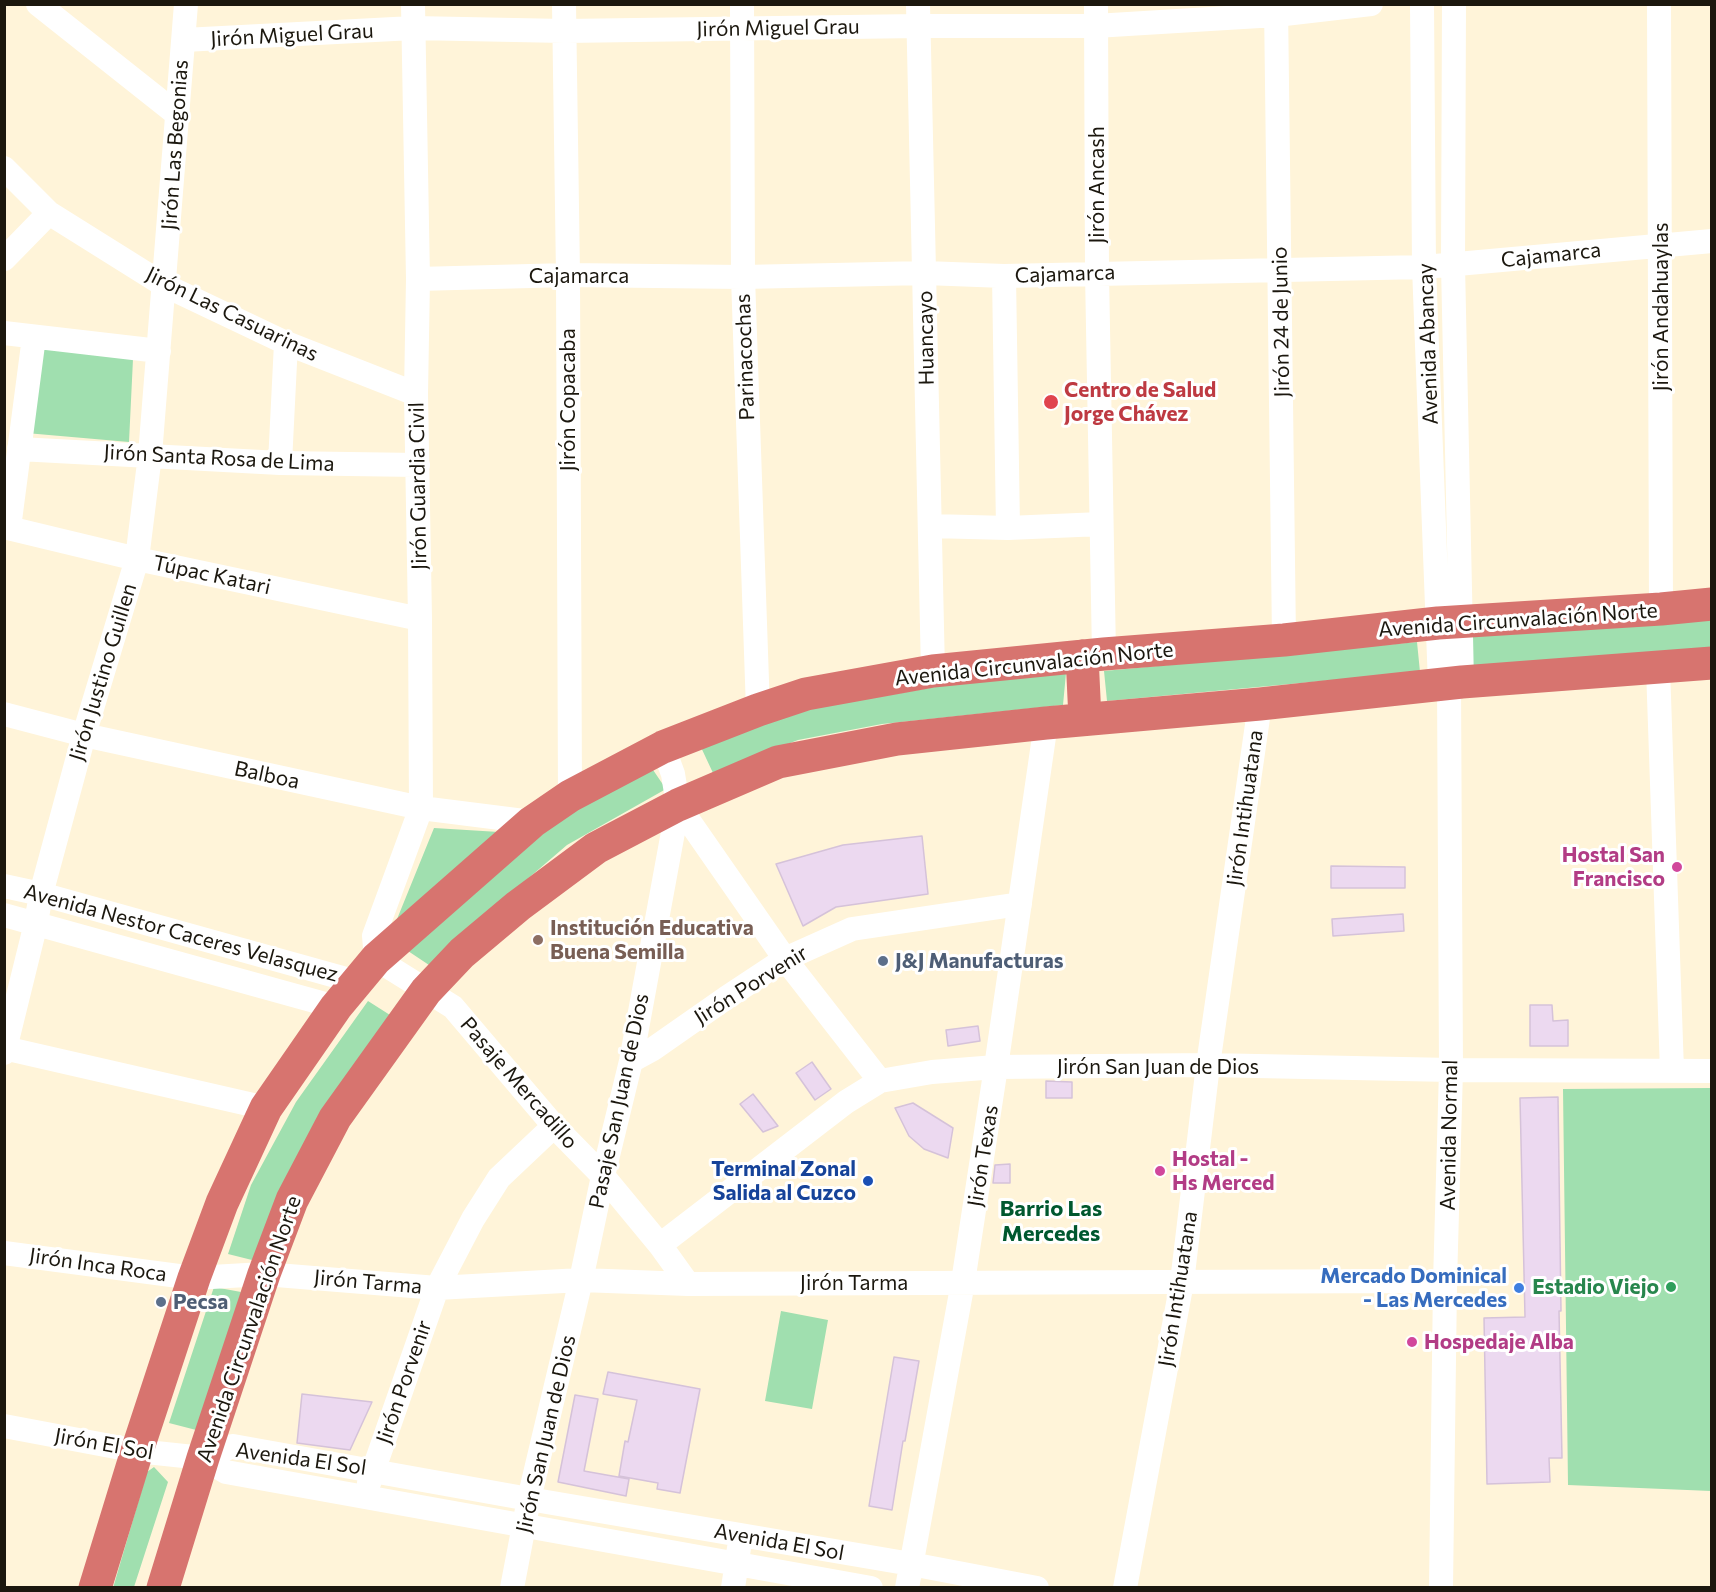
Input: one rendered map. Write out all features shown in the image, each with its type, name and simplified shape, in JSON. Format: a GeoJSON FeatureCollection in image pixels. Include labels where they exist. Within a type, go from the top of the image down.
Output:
{"type":"FeatureCollection","features":[{"type":"Feature","properties":{"kind":"highway","name":"Avenida Circunvalación Norte"},"geometry":{"type":"LineString","coordinates":[[95,1587],[194,1278],[222,1203],[267,1108],[336,1007],[367,971],[532,822],[570,796],[663,747],[758,710],[806,694],[933,671],[1093,655],[1284,640],[1449,622],[1712,604]]}},
{"type":"Feature","properties":{"kind":"highway"},"geometry":{"type":"LineString","coordinates":[[1085,719],[1093,655]]}},
{"type":"Feature","properties":{"kind":"highway","name":"Avenida Circunvalación Norte"},"geometry":{"type":"LineString","coordinates":[[163,1587],[264,1274],[292,1200],[335,1118],[426,991],[462,952],[518,906],[596,848],[678,805],[778,762],[897,739],[1450,683],[1712,663]]}},
{"type":"Feature","properties":{"kind":"street"},"geometry":{"type":"LineString","coordinates":[[38,4],[178,115]]}},
{"type":"Feature","properties":{"kind":"street","name":"Jirón Las Begonias"},"geometry":{"type":"LineString","coordinates":[[164,285],[186,4]]}},
{"type":"Feature","properties":{"kind":"street","name":"Jirón Copacaba"},"geometry":{"type":"LineString","coordinates":[[564,4],[568,275],[570,796]]}},
{"type":"Feature","properties":{"kind":"street","name":"Parinacochas"},"geometry":{"type":"LineString","coordinates":[[742,4],[742,277],[758,710]]}},
{"type":"Feature","properties":{"kind":"street","name":"Jirón Miguel Grau"},"geometry":{"type":"LineString","coordinates":[[184,40],[413,16],[565,31],[741,28],[918,15],[1095,15],[1276,10],[1371,4]]}},
{"type":"Feature","properties":{"kind":"street","name":"Avenida Abancay"},"geometry":{"type":"LineString","coordinates":[[1422,4],[1424,267],[1449,622]]}},
{"type":"Feature","properties":{"kind":"street","name":"Avenida Abancay"},"geometry":{"type":"LineString","coordinates":[[1450,683],[1454,4]]}},
{"type":"Feature","properties":{"kind":"street","name":"Jirón Andahuaylas"},"geometry":{"type":"LineString","coordinates":[[1659,4],[1661,609]]}},
{"type":"Feature","properties":{"kind":"street","name":"Jirón 24 de Junio"},"geometry":{"type":"LineString","coordinates":[[1276,10],[1284,640]]}},
{"type":"Feature","properties":{"kind":"street","name":"Huancayo"},"geometry":{"type":"LineString","coordinates":[[918,15],[933,671]]}},
{"type":"Feature","properties":{"kind":"street","name":"Jirón Ancash"},"geometry":{"type":"LineString","coordinates":[[1093,655],[1101,524],[1095,15]]}},
{"type":"Feature","properties":{"kind":"street","name":"Jirón Guardia Civil"},"geometry":{"type":"LineString","coordinates":[[367,971],[374,936],[421,808],[416,394],[418,279],[413,16]]}},
{"type":"Feature","properties":{"kind":"street","name":"Jirón Las Casuarinas"},"geometry":{"type":"LineString","coordinates":[[4,168],[49,213],[164,285],[286,343],[416,394]]}},
{"type":"Feature","properties":{"kind":"street"},"geometry":{"type":"LineString","coordinates":[[4,259],[49,213]]}},
{"type":"Feature","properties":{"kind":"street","name":"Cajamarca"},"geometry":{"type":"LineString","coordinates":[[418,279],[568,275],[742,277],[925,273],[1004,276],[1424,267],[1712,241]]}},
{"type":"Feature","properties":{"kind":"street"},"geometry":{"type":"LineString","coordinates":[[1004,276],[1008,528]]}},
{"type":"Feature","properties":{"kind":"street","name":"Jirón Justino Guillen"},"geometry":{"type":"LineString","coordinates":[[5,1050],[41,894],[84,735],[137,559],[150,455],[164,285]]}},
{"type":"Feature","properties":{"kind":"street"},"geometry":{"type":"LineString","coordinates":[[4,333],[159,351]]}},
{"type":"Feature","properties":{"kind":"street"},"geometry":{"type":"LineString","coordinates":[[7,527],[20,449],[34,337]]}},
{"type":"Feature","properties":{"kind":"street"},"geometry":{"type":"LineString","coordinates":[[280,463],[286,343]]}},
{"type":"Feature","properties":{"kind":"street","name":"Jirón Santa Rosa de Lima"},"geometry":{"type":"LineString","coordinates":[[20,449],[280,463],[418,465]]}},
{"type":"Feature","properties":{"kind":"street"},"geometry":{"type":"LineString","coordinates":[[931,526],[1008,528],[1101,524]]}},
{"type":"Feature","properties":{"kind":"street","name":"Túpac Katari"},"geometry":{"type":"LineString","coordinates":[[7,527],[137,559],[420,619]]}},
{"type":"Feature","properties":{"kind":"street"},"geometry":{"type":"LineString","coordinates":[[1658,668],[1672,1071]]}},
{"type":"Feature","properties":{"kind":"street","name":"Avenida Normal"},"geometry":{"type":"LineString","coordinates":[[1441,1587],[1445,1283],[1451,1070],[1450,683]]}},
{"type":"Feature","properties":{"kind":"street","name":"Jirón Intihuatana"},"geometry":{"type":"LineString","coordinates":[[1125,1587],[1182,1282],[1208,1065],[1260,704]]}},
{"type":"Feature","properties":{"kind":"street","name":"Balboa"},"geometry":{"type":"LineString","coordinates":[[4,714],[84,735],[421,808],[532,822]]}},
{"type":"Feature","properties":{"kind":"street","name":"Jirón Texas"},"geometry":{"type":"LineString","coordinates":[[909,1576],[963,1282],[1046,723]]}},
{"type":"Feature","properties":{"kind":"street","name":"Pasaje San Juan de Dios"},"geometry":{"type":"LineString","coordinates":[[581,1280],[631,1061],[678,805],[673,774],[663,747]]}},
{"type":"Feature","properties":{"kind":"street"},"geometry":{"type":"LineString","coordinates":[[678,805],[785,959],[880,1081]]}},
{"type":"Feature","properties":{"kind":"street","name":"Avenida Nestor Caceres Velasquez"},"geometry":{"type":"LineString","coordinates":[[4,886],[367,971]]}},
{"type":"Feature","properties":{"kind":"street","name":"Jirón Porvenir"},"geometry":{"type":"LineString","coordinates":[[631,1061],[653,1049],[785,959],[852,928],[1020,904]]}},
{"type":"Feature","properties":{"kind":"street","name":"Avenida Nestor Caceres Velasquez"},"geometry":{"type":"LineString","coordinates":[[4,915],[336,1007]]}},
{"type":"Feature","properties":{"kind":"street","name":"Pasaje Mercadillo"},"geometry":{"type":"LineString","coordinates":[[367,971],[426,991],[453,1007],[554,1126],[603,1176],[660,1245],[688,1284]]}},
{"type":"Feature","properties":{"kind":"street"},"geometry":{"type":"LineString","coordinates":[[5,1050],[267,1108]]}},
{"type":"Feature","properties":{"kind":"street","name":"Jirón San Juan de Dios"},"geometry":{"type":"LineString","coordinates":[[660,1245],[846,1102],[880,1081],[932,1072],[996,1067],[1208,1065],[1451,1070],[1712,1071]]}},
{"type":"Feature","properties":{"kind":"street","name":"Jirón Porvenir"},"geometry":{"type":"LineString","coordinates":[[364,1496],[436,1288],[473,1219],[499,1178],[554,1126]]}},
{"type":"Feature","properties":{"kind":"street","name":"Jirón Inca Roca"},"geometry":{"type":"LineString","coordinates":[[4,1252],[194,1278],[264,1274]]}},
{"type":"Feature","properties":{"kind":"street","name":"Jirón Tarma"},"geometry":{"type":"LineString","coordinates":[[264,1274],[436,1288],[581,1280],[688,1284],[1406,1281],[1445,1283]]}},
{"type":"Feature","properties":{"kind":"street","name":"Jirón San Juan de Dios"},"geometry":{"type":"LineString","coordinates":[[512,1587],[529,1499],[581,1280]]}},
{"type":"Feature","properties":{"kind":"street","name":"Jirón El Sol"},"geometry":{"type":"LineString","coordinates":[[4,1426],[137,1451],[203,1458]]}},
{"type":"Feature","properties":{"kind":"street","name":"Avenida El Sol"},"geometry":{"type":"LineString","coordinates":[[203,1458],[233,1446],[741,1535],[909,1576],[1037,1587]]}},
{"type":"Feature","properties":{"kind":"street","name":"Avenida El Sol"},"geometry":{"type":"LineString","coordinates":[[203,1458],[226,1472],[871,1587]]}},
{"type":"Feature","properties":{"kind":"street"},"geometry":{"type":"LineString","coordinates":[[733,1587],[741,1535]]}},
{"type":"Feature","properties":{"kind":"green space"},"geometry":{"type":"Polygon","coordinates":[[[39,347],[133,359],[129,442],[26,433],[39,347]]]}},
{"type":"Feature","properties":{"kind":"green space"},"geometry":{"type":"Polygon","coordinates":[[[1711,618],[1711,649],[1470,667],[1468,634],[1711,618]]]}},
{"type":"Feature","properties":{"kind":"green space"},"geometry":{"type":"Polygon","coordinates":[[[1417,642],[1420,672],[1107,701],[1104,671],[1417,642]]]}},
{"type":"Feature","properties":{"kind":"green space"},"geometry":{"type":"Polygon","coordinates":[[[1066,673],[1063,705],[882,724],[798,740],[713,773],[699,743],[781,714],[952,684],[1066,673]]]}},
{"type":"Feature","properties":{"kind":"green space"},"geometry":{"type":"Polygon","coordinates":[[[649,764],[666,789],[567,845],[496,906],[432,967],[408,951],[488,878],[565,816],[649,764]]]}},
{"type":"Feature","properties":{"kind":"green space"},"geometry":{"type":"Polygon","coordinates":[[[434,828],[499,832],[393,929],[434,828]]]}},
{"type":"Feature","properties":{"kind":"green space"},"geometry":{"type":"Polygon","coordinates":[[[368,1001],[390,1015],[256,1261],[228,1254],[251,1185],[296,1102],[368,1001]]]}},
{"type":"Feature","properties":{"kind":"green space"},"geometry":{"type":"Polygon","coordinates":[[[1711,1088],[1711,1491],[1568,1485],[1563,1089],[1711,1088]]]}},
{"type":"Feature","properties":{"kind":"green space"},"geometry":{"type":"Polygon","coordinates":[[[214,1287],[241,1292],[200,1431],[169,1423],[214,1287]]]}},
{"type":"Feature","properties":{"kind":"green space"},"geometry":{"type":"Polygon","coordinates":[[[781,1311],[828,1320],[812,1409],[765,1401],[781,1311]]]}},
{"type":"Feature","properties":{"kind":"green space"},"geometry":{"type":"Polygon","coordinates":[[[154,1467],[168,1482],[134,1587],[113,1588],[147,1472],[154,1467]]]}},
{"type":"Feature","properties":{"kind":"building"},"geometry":{"type":"Polygon","coordinates":[[[922,836],[928,894],[836,907],[803,926],[776,864],[843,845],[922,836]]]}},
{"type":"Feature","properties":{"kind":"building"},"geometry":{"type":"Polygon","coordinates":[[[1331,866],[1405,867],[1405,888],[1331,888],[1331,866]]]}},
{"type":"Feature","properties":{"kind":"building"},"geometry":{"type":"Polygon","coordinates":[[[1403,914],[1404,931],[1333,936],[1332,919],[1403,914]]]}},
{"type":"Feature","properties":{"kind":"building"},"geometry":{"type":"Polygon","coordinates":[[[1530,1005],[1552,1005],[1553,1021],[1568,1020],[1568,1046],[1530,1046],[1530,1005]]]}},
{"type":"Feature","properties":{"kind":"building"},"geometry":{"type":"Polygon","coordinates":[[[978,1026],[980,1041],[948,1046],[946,1030],[978,1026]]]}},
{"type":"Feature","properties":{"kind":"building"},"geometry":{"type":"Polygon","coordinates":[[[812,1062],[831,1089],[815,1100],[796,1073],[812,1062]]]}},
{"type":"Feature","properties":{"kind":"building"},"geometry":{"type":"Polygon","coordinates":[[[1046,1081],[1072,1082],[1072,1098],[1046,1098],[1046,1081]]]}},
{"type":"Feature","properties":{"kind":"building"},"geometry":{"type":"Polygon","coordinates":[[[753,1094],[778,1126],[763,1132],[740,1104],[753,1094]]]}},
{"type":"Feature","properties":{"kind":"building"},"geometry":{"type":"Polygon","coordinates":[[[1558,1097],[1562,1458],[1549,1458],[1550,1482],[1487,1484],[1484,1318],[1525,1317],[1520,1098],[1558,1097]]]}},
{"type":"Feature","properties":{"kind":"building"},"geometry":{"type":"Polygon","coordinates":[[[913,1103],[953,1128],[948,1158],[924,1149],[909,1136],[895,1108],[913,1103]]]}},
{"type":"Feature","properties":{"kind":"building"},"geometry":{"type":"Polygon","coordinates":[[[1010,1164],[1010,1183],[993,1183],[995,1165],[1010,1164]]]}},
{"type":"Feature","properties":{"kind":"building"},"geometry":{"type":"Polygon","coordinates":[[[894,1357],[919,1361],[892,1510],[869,1506],[894,1357]]]}},
{"type":"Feature","properties":{"kind":"building"},"geometry":{"type":"Polygon","coordinates":[[[608,1372],[700,1389],[680,1493],[657,1489],[658,1483],[619,1476],[625,1441],[628,1442],[637,1400],[603,1394],[608,1372]]]}},
{"type":"Feature","properties":{"kind":"building"},"geometry":{"type":"Polygon","coordinates":[[[302,1394],[372,1402],[350,1450],[297,1443],[302,1394]]]}},
{"type":"Feature","properties":{"kind":"building"},"geometry":{"type":"Polygon","coordinates":[[[575,1395],[598,1399],[584,1471],[629,1479],[626,1496],[558,1482],[575,1395]]]}},
{"type":"Feature","properties":{"kind":"place","name":"Centro de Salud Jorge Chávez"},"geometry":{"type":"Point","coordinates":[1051,402]}},
{"type":"Feature","properties":{"kind":"place","name":"Hostal San Francisco"},"geometry":{"type":"Point","coordinates":[1677,867]}},
{"type":"Feature","properties":{"kind":"place","name":"Institución Educativa Buena Semilla"},"geometry":{"type":"Point","coordinates":[538,940]}},
{"type":"Feature","properties":{"kind":"place","name":"J&J Manufacturas"},"geometry":{"type":"Point","coordinates":[883,961]}},
{"type":"Feature","properties":{"kind":"place","name":"Hostal - Hs Merced"},"geometry":{"type":"Point","coordinates":[1160,1171]}},
{"type":"Feature","properties":{"kind":"place","name":"Terminal Zonal Salida al Cuzco"},"geometry":{"type":"Point","coordinates":[868,1181]}},
{"type":"Feature","properties":{"kind":"place","name":"Estadio Viejo"},"geometry":{"type":"Point","coordinates":[1671,1287]}},
{"type":"Feature","properties":{"kind":"place","name":"Mercado Dominical - Las Mercedes"},"geometry":{"type":"Point","coordinates":[1519,1288]}},
{"type":"Feature","properties":{"kind":"place","name":"Pecsa"},"geometry":{"type":"Point","coordinates":[161,1302]}},
{"type":"Feature","properties":{"kind":"place","name":"Hospedaje Alba"},"geometry":{"type":"Point","coordinates":[1412,1342]}},
{"type":"Feature","properties":{"kind":"district","name":"Barrio Las Mercedes"},"geometry":{"type":"Point","coordinates":[1051,1222]}}]}
